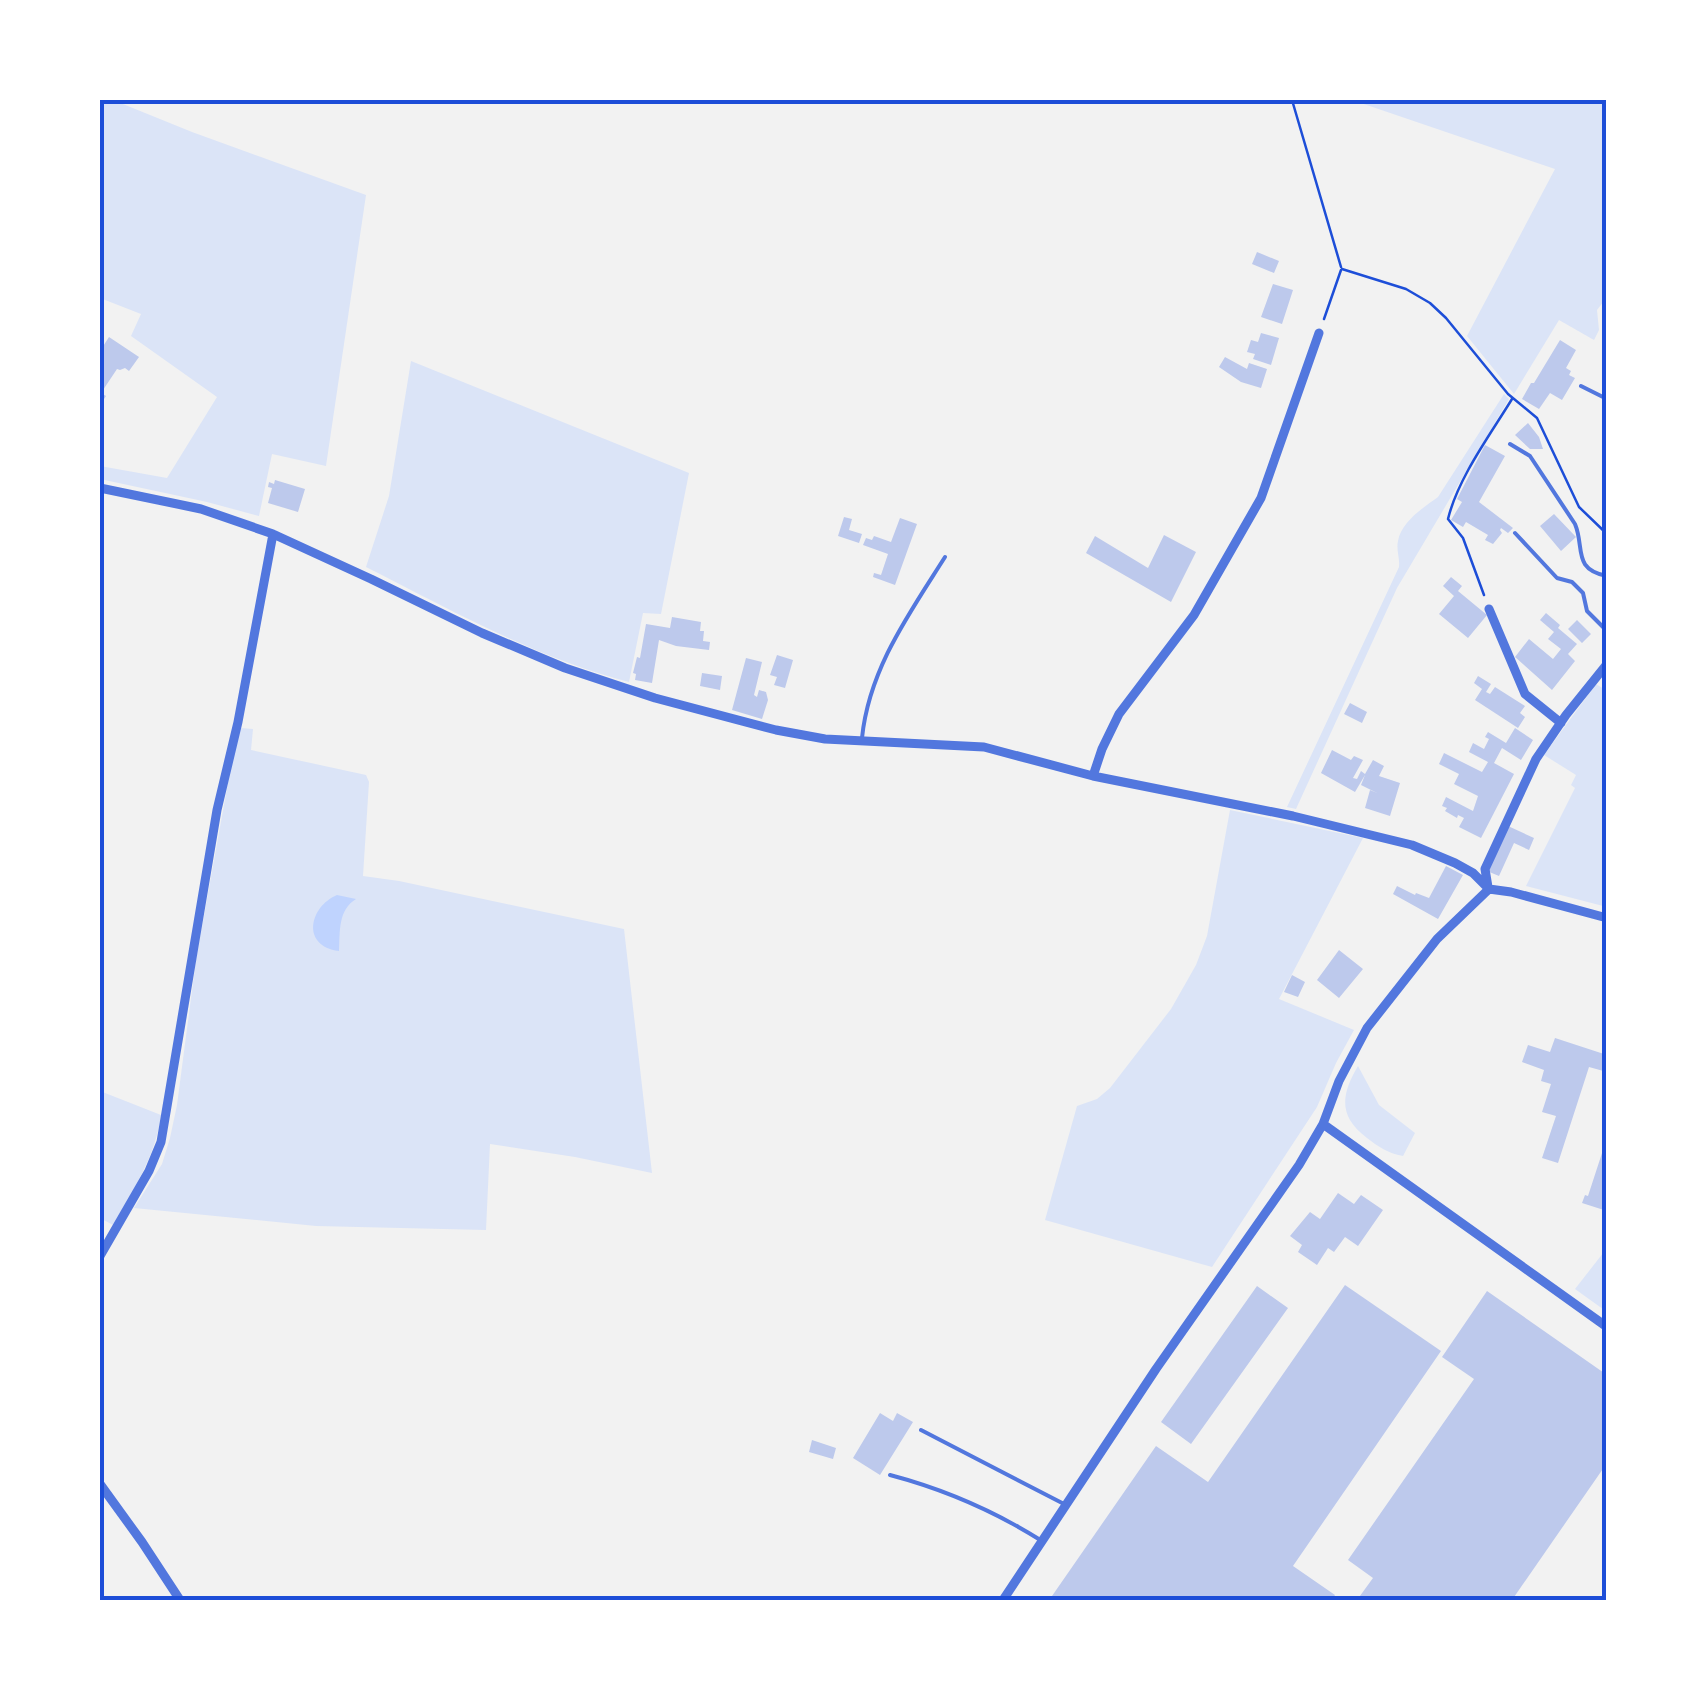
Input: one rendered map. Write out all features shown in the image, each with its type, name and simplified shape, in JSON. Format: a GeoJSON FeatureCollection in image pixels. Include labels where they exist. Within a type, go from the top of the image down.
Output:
{"type":"FeatureCollection","features":[{"type":"Feature","properties":{"kind":"street"},"geometry":{"type":"LineString","coordinates":[[1094,776],[1119,714],[1194,615],[1261,498],[1319,333]]}},
{"type":"Feature","properties":{"kind":"street"},"geometry":{"type":"LineString","coordinates":[[100,488],[201,509],[273,534],[482,633],[565,668],[656,698],[825,739],[984,748],[1094,776],[1293,816],[1412,845],[1456,863],[1473,873],[1489,890],[1607,918]]}},
{"type":"Feature","properties":{"kind":"street"},"geometry":{"type":"LineString","coordinates":[[100,1256],[161,1142],[217,810],[238,722],[273,534]]}},
{"type":"Feature","properties":{"kind":"street"},"geometry":{"type":"LineString","coordinates":[[1489,609],[1525,694],[1560,723]]}},
{"type":"Feature","properties":{"kind":"street"},"geometry":{"type":"LineString","coordinates":[[1489,890],[1485,870],[1536,759],[1607,664]]}},
{"type":"Feature","properties":{"kind":"street"},"geometry":{"type":"LineString","coordinates":[[1003,1600],[1156,1369],[1300,1165],[1324,1124],[1366,1028],[1437,939],[1489,890]]}},
{"type":"Feature","properties":{"kind":"street"},"geometry":{"type":"LineString","coordinates":[[1324,1124],[1607,1327]]}},
{"type":"Feature","properties":{"kind":"street"},"geometry":{"type":"LineString","coordinates":[[100,1484],[180,1600]]}},
{"type":"Feature","properties":{"kind":"lane"},"geometry":{"type":"LineString","coordinates":[[1581,386],[1607,399]]}},
{"type":"Feature","properties":{"kind":"lane"},"geometry":{"type":"LineString","coordinates":[[1510,444],[1530,456],[1575,524],[1585,564],[1607,576]]}},
{"type":"Feature","properties":{"kind":"lane"},"geometry":{"type":"LineString","coordinates":[[1515,533],[1557,578],[1572,582],[1583,593],[1587,610],[1607,631]]}},
{"type":"Feature","properties":{"kind":"lane"},"geometry":{"type":"LineString","coordinates":[[861,742],[864,712],[881,666],[945,557]]}},
{"type":"Feature","properties":{"kind":"lane"},"geometry":{"type":"LineString","coordinates":[[920,1430],[1066,1505]]}},
{"type":"Feature","properties":{"kind":"lane"},"geometry":{"type":"LineString","coordinates":[[890,1475],[924,1484],[1006,1520],[1042,1541]]}},
{"type":"Feature","properties":{"kind":"path"},"geometry":{"type":"LineString","coordinates":[[1292,100],[1342,268],[1319,333]]}},
{"type":"Feature","properties":{"kind":"path"},"geometry":{"type":"LineString","coordinates":[[1342,268],[1406,290],[1430,303],[1446,318],[1513,398],[1537,418],[1579,506],[1607,534]]}},
{"type":"Feature","properties":{"kind":"path"},"geometry":{"type":"LineString","coordinates":[[1489,609],[1463,538],[1448,519],[1474,462],[1513,398]]}},
{"type":"Feature","properties":{"kind":"shaded area"},"geometry":{"type":"Polygon","coordinates":[[[100,100],[113,100],[366,195],[326,466],[272,454],[259,516],[100,479],[100,466],[167,478],[217,397],[131,336],[141,314],[100,298],[100,100]]]}},
{"type":"Feature","properties":{"kind":"shaded area"},"geometry":{"type":"Polygon","coordinates":[[[1352,100],[1607,100],[1607,297],[1597,310],[1599,330],[1594,340],[1559,320],[1514,394],[1467,336],[1555,169],[1352,100]]]}},
{"type":"Feature","properties":{"kind":"shaded area"},"geometry":{"type":"Polygon","coordinates":[[[411,361],[689,473],[661,614],[643,613],[629,682],[527,646],[366,567],[389,496],[411,361]]]}},
{"type":"Feature","properties":{"kind":"shaded area"},"geometry":{"type":"Polygon","coordinates":[[[1504,394],[1509,399],[1397,588],[1296,809],[1287,807],[1399,567],[1400,534],[1414,516],[1438,497],[1504,394]]]}},
{"type":"Feature","properties":{"kind":"shaded area"},"geometry":{"type":"Polygon","coordinates":[[[1596,684],[1607,691],[1607,907],[1526,886],[1575,788],[1571,785],[1576,775],[1544,755],[1596,684]]]}},
{"type":"Feature","properties":{"kind":"shaded area"},"geometry":{"type":"Polygon","coordinates":[[[241,728],[253,729],[251,750],[366,775],[369,782],[363,876],[624,929],[652,1173],[490,1144],[486,1230],[316,1226],[134,1208],[162,1164],[170,1138],[196,960],[241,728]]]}},
{"type":"Feature","properties":{"kind":"shaded area"},"geometry":{"type":"Polygon","coordinates":[[[1230,810],[1363,838],[1279,999],[1354,1030],[1317,1107],[1212,1267],[1045,1220],[1077,1106],[1097,1099],[1110,1088],[1171,1009],[1196,965],[1207,936],[1230,810]]]}},
{"type":"Feature","properties":{"kind":"shaded area"},"geometry":{"type":"Polygon","coordinates":[[[1358,1066],[1379,1105],[1415,1133],[1403,1156],[1379,1147],[1351,1122],[1346,1096],[1358,1066]]]}},
{"type":"Feature","properties":{"kind":"shaded area"},"geometry":{"type":"Polygon","coordinates":[[[100,1091],[161,1115],[149,1158],[113,1225],[100,1218],[100,1091]]]}},
{"type":"Feature","properties":{"kind":"shaded area"},"geometry":{"type":"Polygon","coordinates":[[[1607,1248],[1607,1312],[1575,1289],[1607,1248]]]}},
{"type":"Feature","properties":{"kind":"water"},"geometry":{"type":"Polygon","coordinates":[[[337,895],[356,899],[343,915],[339,951],[319,942],[313,926],[320,908],[337,895]]]}},
{"type":"Feature","properties":{"kind":"building"},"geometry":{"type":"Polygon","coordinates":[[[1257,252],[1279,261],[1274,273],[1252,264],[1257,252]]]}},
{"type":"Feature","properties":{"kind":"building"},"geometry":{"type":"Polygon","coordinates":[[[1273,284],[1293,290],[1282,324],[1261,317],[1273,284]]]}},
{"type":"Feature","properties":{"kind":"building"},"geometry":{"type":"Polygon","coordinates":[[[1261,333],[1279,338],[1271,365],[1253,359],[1255,354],[1247,352],[1251,340],[1258,342],[1261,333]]]}},
{"type":"Feature","properties":{"kind":"building"},"geometry":{"type":"Polygon","coordinates":[[[109,337],[139,357],[129,371],[117,369],[101,393],[106,396],[100,405],[100,351],[109,337]]]}},
{"type":"Feature","properties":{"kind":"building"},"geometry":{"type":"Polygon","coordinates":[[[1560,340],[1576,350],[1566,368],[1575,378],[1562,400],[1550,393],[1539,409],[1522,399],[1560,340]]]}},
{"type":"Feature","properties":{"kind":"building"},"geometry":{"type":"Polygon","coordinates":[[[1225,357],[1247,369],[1249,363],[1267,369],[1261,388],[1241,382],[1219,367],[1225,357]]]}},
{"type":"Feature","properties":{"kind":"building"},"geometry":{"type":"Polygon","coordinates":[[[1528,423],[1543,449],[1530,449],[1515,435],[1528,423]]]}},
{"type":"Feature","properties":{"kind":"building"},"geometry":{"type":"Polygon","coordinates":[[[1485,445],[1505,456],[1479,502],[1513,528],[1508,533],[1501,528],[1502,533],[1493,544],[1485,540],[1488,535],[1466,522],[1463,527],[1451,520],[1462,502],[1457,499],[1485,445]]]}},
{"type":"Feature","properties":{"kind":"building"},"geometry":{"type":"Polygon","coordinates":[[[275,480],[305,489],[298,512],[268,503],[272,488],[268,487],[269,482],[274,484],[275,480]]]}},
{"type":"Feature","properties":{"kind":"building"},"geometry":{"type":"Polygon","coordinates":[[[1554,514],[1576,537],[1561,551],[1540,526],[1554,514]]]}},
{"type":"Feature","properties":{"kind":"building"},"geometry":{"type":"Polygon","coordinates":[[[844,517],[852,519],[849,530],[862,534],[859,543],[838,536],[844,517]]]}},
{"type":"Feature","properties":{"kind":"building"},"geometry":{"type":"Polygon","coordinates":[[[900,518],[917,524],[895,585],[873,577],[874,573],[881,575],[888,554],[863,545],[866,538],[872,540],[874,536],[891,542],[900,518]]]}},
{"type":"Feature","properties":{"kind":"building"},"geometry":{"type":"Polygon","coordinates":[[[1164,535],[1196,552],[1171,602],[1086,553],[1095,536],[1148,568],[1164,535]]]}},
{"type":"Feature","properties":{"kind":"building"},"geometry":{"type":"Polygon","coordinates":[[[1451,577],[1462,586],[1458,591],[1487,615],[1468,638],[1439,614],[1454,596],[1443,586],[1451,577]]]}},
{"type":"Feature","properties":{"kind":"building"},"geometry":{"type":"Polygon","coordinates":[[[1546,613],[1577,644],[1568,654],[1575,661],[1552,690],[1515,657],[1529,639],[1553,659],[1561,649],[1548,639],[1554,632],[1540,620],[1546,613]]]}},
{"type":"Feature","properties":{"kind":"building"},"geometry":{"type":"Polygon","coordinates":[[[672,617],[701,622],[700,631],[704,631],[703,641],[710,642],[709,650],[659,640],[652,683],[635,680],[633,673],[646,624],[670,628],[672,617]]]}},
{"type":"Feature","properties":{"kind":"building"},"geometry":{"type":"Polygon","coordinates":[[[1577,620],[1591,634],[1582,643],[1568,629],[1577,620]]]}},
{"type":"Feature","properties":{"kind":"building"},"geometry":{"type":"Polygon","coordinates":[[[777,655],[793,660],[785,688],[774,685],[777,677],[770,675],[777,655]]]}},
{"type":"Feature","properties":{"kind":"building"},"geometry":{"type":"Polygon","coordinates":[[[746,658],[762,662],[754,695],[757,697],[759,690],[766,692],[768,700],[762,719],[732,710],[746,658]]]}},
{"type":"Feature","properties":{"kind":"building"},"geometry":{"type":"Polygon","coordinates":[[[702,673],[722,676],[720,690],[700,686],[702,673]]]}},
{"type":"Feature","properties":{"kind":"building"},"geometry":{"type":"Polygon","coordinates":[[[1478,676],[1491,684],[1486,692],[1490,694],[1495,687],[1525,706],[1520,713],[1525,717],[1518,728],[1475,700],[1482,689],[1474,683],[1478,676]]]}},
{"type":"Feature","properties":{"kind":"building"},"geometry":{"type":"Polygon","coordinates":[[[1350,703],[1367,712],[1362,723],[1344,714],[1350,703]]]}},
{"type":"Feature","properties":{"kind":"building"},"geometry":{"type":"Polygon","coordinates":[[[1515,728],[1533,740],[1521,760],[1502,748],[1494,763],[1514,774],[1481,838],[1459,827],[1464,818],[1457,818],[1442,806],[1446,797],[1473,811],[1478,796],[1454,784],[1459,774],[1439,764],[1444,753],[1482,772],[1488,762],[1469,752],[1473,743],[1484,749],[1488,732],[1506,743],[1515,728]]]}},
{"type":"Feature","properties":{"kind":"building"},"geometry":{"type":"Polygon","coordinates":[[[1332,750],[1351,760],[1354,756],[1363,760],[1353,778],[1357,779],[1361,771],[1365,774],[1373,760],[1384,766],[1379,776],[1400,783],[1390,816],[1365,808],[1370,790],[1377,793],[1361,785],[1365,775],[1355,792],[1321,773],[1332,750]]]}},
{"type":"Feature","properties":{"kind":"building"},"geometry":{"type":"Polygon","coordinates":[[[1508,826],[1534,838],[1529,850],[1514,843],[1499,876],[1487,871],[1508,826]]]}},
{"type":"Feature","properties":{"kind":"building"},"geometry":{"type":"Polygon","coordinates":[[[1446,866],[1463,875],[1438,919],[1393,894],[1397,886],[1429,898],[1446,866]]]}},
{"type":"Feature","properties":{"kind":"building"},"geometry":{"type":"Polygon","coordinates":[[[1339,950],[1363,969],[1339,998],[1317,980],[1339,950]]]}},
{"type":"Feature","properties":{"kind":"building"},"geometry":{"type":"Polygon","coordinates":[[[1292,975],[1305,982],[1298,997],[1284,992],[1292,975]]]}},
{"type":"Feature","properties":{"kind":"building"},"geometry":{"type":"Polygon","coordinates":[[[1555,1038],[1607,1055],[1607,1072],[1589,1067],[1558,1163],[1542,1158],[1556,1116],[1542,1112],[1551,1084],[1541,1081],[1544,1070],[1522,1062],[1528,1045],[1550,1052],[1555,1038]]]}},
{"type":"Feature","properties":{"kind":"building"},"geometry":{"type":"Polygon","coordinates":[[[1603,1150],[1607,1151],[1607,1211],[1582,1203],[1603,1150]]]}},
{"type":"Feature","properties":{"kind":"building"},"geometry":{"type":"Polygon","coordinates":[[[1338,1193],[1354,1204],[1361,1195],[1383,1210],[1358,1246],[1345,1237],[1334,1252],[1328,1248],[1317,1265],[1298,1252],[1302,1245],[1290,1236],[1310,1212],[1320,1219],[1338,1193]]]}},
{"type":"Feature","properties":{"kind":"building"},"geometry":{"type":"Polygon","coordinates":[[[1345,1285],[1441,1351],[1293,1566],[1335,1595],[1332,1600],[1058,1600],[1052,1596],[1156,1446],[1208,1482],[1345,1285]]]}},
{"type":"Feature","properties":{"kind":"building"},"geometry":{"type":"Polygon","coordinates":[[[1257,1286],[1288,1308],[1191,1444],[1161,1422],[1257,1286]]]}},
{"type":"Feature","properties":{"kind":"building"},"geometry":{"type":"Polygon","coordinates":[[[1487,1291],[1607,1375],[1607,1463],[1512,1600],[1357,1600],[1373,1578],[1348,1560],[1474,1379],[1442,1357],[1487,1291]]]}},
{"type":"Feature","properties":{"kind":"building"},"geometry":{"type":"Polygon","coordinates":[[[880,1413],[893,1421],[897,1413],[913,1422],[880,1475],[853,1458],[880,1413]]]}},
{"type":"Feature","properties":{"kind":"building"},"geometry":{"type":"Polygon","coordinates":[[[812,1440],[836,1448],[833,1459],[809,1452],[812,1440]]]}}]}
